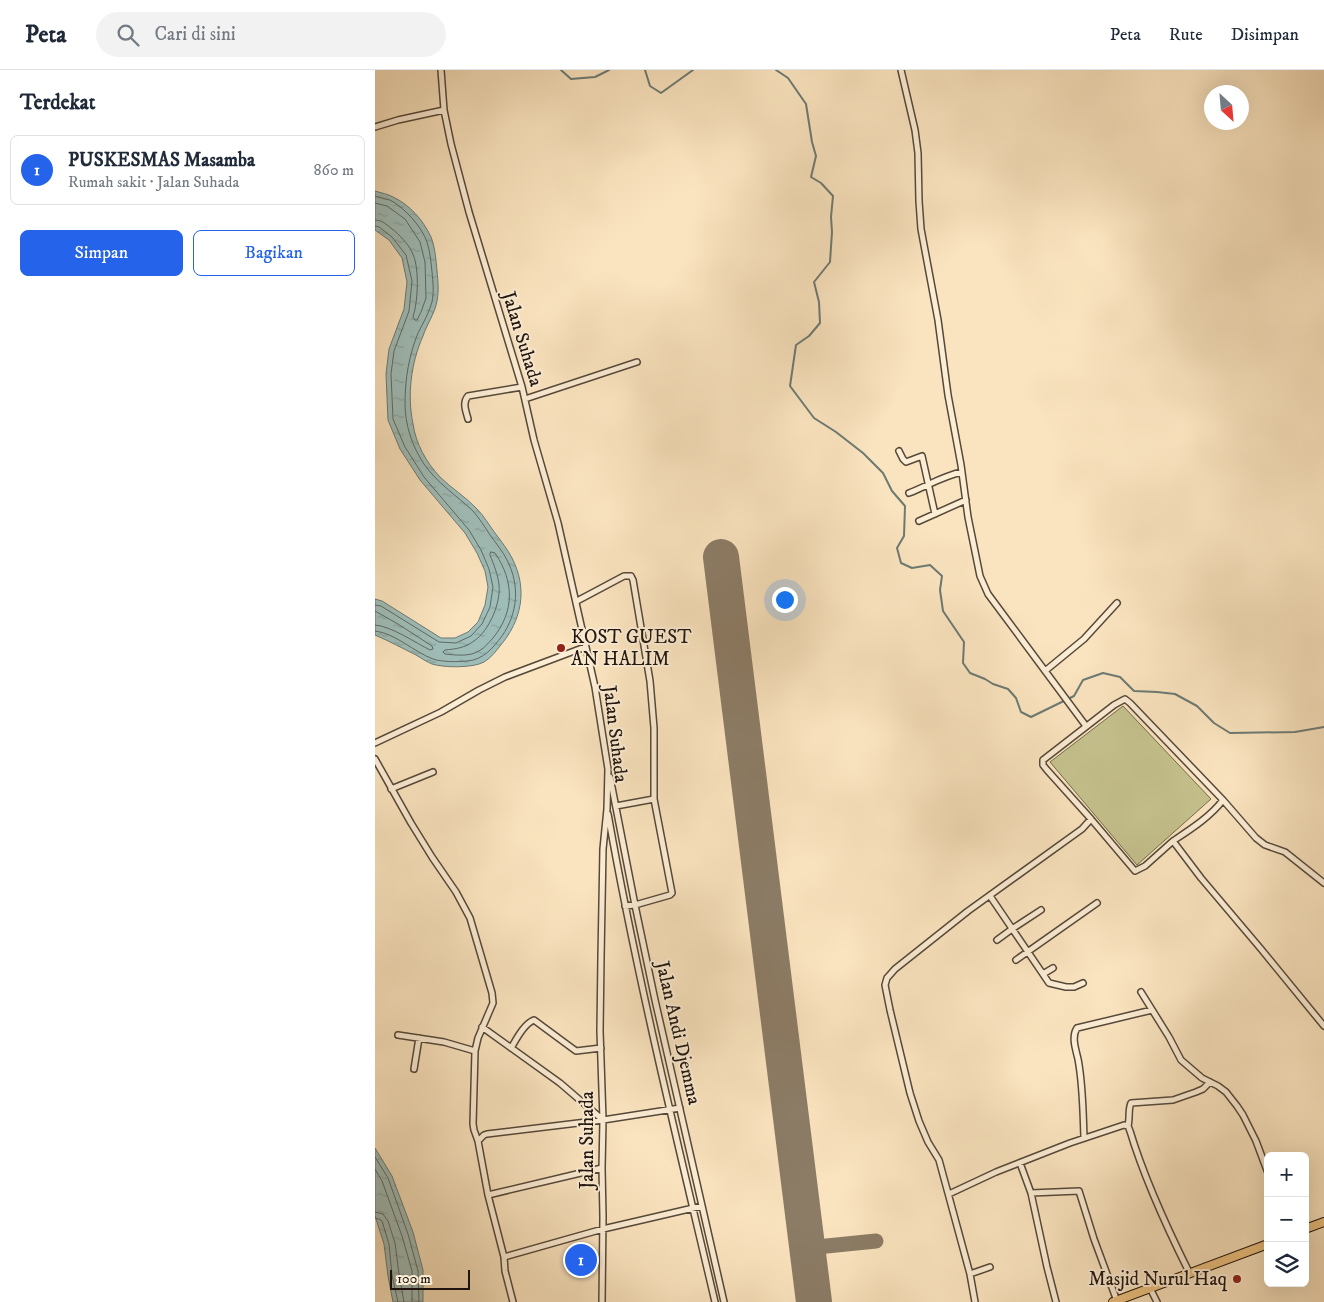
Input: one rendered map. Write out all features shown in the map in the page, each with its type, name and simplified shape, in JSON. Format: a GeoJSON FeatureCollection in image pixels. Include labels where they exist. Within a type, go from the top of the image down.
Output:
{"type":"FeatureCollection","features":[{"type":"Feature","properties":{"kind":"highway"},"geometry":{"type":"LineString","coordinates":[[1309,1228],[1324,1222]]}},
{"type":"Feature","properties":{"kind":"highway"},"geometry":{"type":"LineString","coordinates":[[1115,1301],[1264,1246]]}},
{"type":"Feature","properties":{"kind":"street","name":"Jalan Suhada"},"geometry":{"type":"LineString","coordinates":[[441,70],[444,110],[451,144],[469,212],[522,388],[533,440],[558,523],[577,602],[595,687],[608,770],[602,873],[603,1229],[601,1302]]}},
{"type":"Feature","properties":{"kind":"street"},"geometry":{"type":"LineString","coordinates":[[901,70],[915,130],[918,153],[921,229],[938,320],[948,395],[980,576],[988,594],[1086,726]]}},
{"type":"Feature","properties":{"kind":"street"},"geometry":{"type":"LineString","coordinates":[[375,127],[444,110]]}},
{"type":"Feature","properties":{"kind":"street"},"geometry":{"type":"LineString","coordinates":[[525,399],[637,362]]}},
{"type":"Feature","properties":{"kind":"street"},"geometry":{"type":"LineString","coordinates":[[468,419],[465,400],[468,396],[522,388]]}},
{"type":"Feature","properties":{"kind":"street"},"geometry":{"type":"LineString","coordinates":[[899,451],[906,462],[922,456],[935,514]]}},
{"type":"Feature","properties":{"kind":"street"},"geometry":{"type":"LineString","coordinates":[[909,494],[928,484],[962,472]]}},
{"type":"Feature","properties":{"kind":"street"},"geometry":{"type":"LineString","coordinates":[[919,521],[966,500]]}},
{"type":"Feature","properties":{"kind":"street"},"geometry":{"type":"LineString","coordinates":[[577,602],[625,576],[631,576],[633,580],[650,681],[654,728],[654,799],[672,893],[635,905],[625,906]]}},
{"type":"Feature","properties":{"kind":"street"},"geometry":{"type":"LineString","coordinates":[[1045,671],[1084,639],[1117,603]]}},
{"type":"Feature","properties":{"kind":"street"},"geometry":{"type":"LineString","coordinates":[[375,743],[441,712],[505,677],[585,647]]}},
{"type":"Feature","properties":{"kind":"street"},"geometry":{"type":"LineString","coordinates":[[1223,800],[1208,815],[1173,841],[1145,866],[1135,870],[1043,765],[1043,760],[1114,705],[1125,699],[1223,800],[1256,838],[1285,852],[1324,883]]}},
{"type":"Feature","properties":{"kind":"street"},"geometry":{"type":"LineString","coordinates":[[375,759],[391,789],[432,857],[456,892],[470,918],[491,993],[493,1003],[482,1027],[475,1051],[473,1124],[513,1302]]}},
{"type":"Feature","properties":{"kind":"street","name":"Jalan Andi Djemma"},"geometry":{"type":"LineString","coordinates":[[608,770],[617,806],[651,979],[724,1302]]}},
{"type":"Feature","properties":{"kind":"street"},"geometry":{"type":"LineString","coordinates":[[391,789],[433,772]]}},
{"type":"Feature","properties":{"kind":"street"},"geometry":{"type":"LineString","coordinates":[[617,806],[654,799]]}},
{"type":"Feature","properties":{"kind":"street","name":"Jalan Andi Djemma"},"geometry":{"type":"LineString","coordinates":[[607,809],[625,906],[715,1302]]}},
{"type":"Feature","properties":{"kind":"street"},"geometry":{"type":"LineString","coordinates":[[975,1302],[971,1274],[939,1160],[927,1142],[910,1093],[885,985],[887,978],[895,969],[1076,833],[1091,819]]}},
{"type":"Feature","properties":{"kind":"street"},"geometry":{"type":"LineString","coordinates":[[1173,841],[1201,878],[1324,1026]]}},
{"type":"Feature","properties":{"kind":"street"},"geometry":{"type":"LineString","coordinates":[[990,896],[1049,983],[1074,987],[1083,983]]}},
{"type":"Feature","properties":{"kind":"street"},"geometry":{"type":"LineString","coordinates":[[1016,960],[1097,903]]}},
{"type":"Feature","properties":{"kind":"street"},"geometry":{"type":"LineString","coordinates":[[997,940],[1041,910]]}},
{"type":"Feature","properties":{"kind":"street"},"geometry":{"type":"LineString","coordinates":[[1043,974],[1053,968]]}},
{"type":"Feature","properties":{"kind":"street"},"geometry":{"type":"LineString","coordinates":[[642,981],[651,979]]}},
{"type":"Feature","properties":{"kind":"street"},"geometry":{"type":"LineString","coordinates":[[1141,992],[1181,1060],[1197,1074],[1226,1092],[1243,1115],[1264,1162]]}},
{"type":"Feature","properties":{"kind":"street"},"geometry":{"type":"LineString","coordinates":[[1084,1138],[1082,1086],[1074,1038],[1075,1031],[1077,1028],[1152,1010]]}},
{"type":"Feature","properties":{"kind":"street"},"geometry":{"type":"LineString","coordinates":[[511,1048],[531,1020],[534,1020],[576,1051],[601,1048]]}},
{"type":"Feature","properties":{"kind":"street"},"geometry":{"type":"LineString","coordinates":[[482,1027],[560,1083],[603,1120]]}},
{"type":"Feature","properties":{"kind":"street"},"geometry":{"type":"LineString","coordinates":[[398,1035],[444,1042],[475,1051]]}},
{"type":"Feature","properties":{"kind":"street"},"geometry":{"type":"LineString","coordinates":[[414,1069],[419,1038]]}},
{"type":"Feature","properties":{"kind":"street"},"geometry":{"type":"LineString","coordinates":[[1190,1274],[1145,1173],[1128,1126],[1130,1120],[1129,1107],[1131,1103],[1173,1100],[1197,1092],[1210,1082]]}},
{"type":"Feature","properties":{"kind":"street"},"geometry":{"type":"LineString","coordinates":[[478,1141],[487,1134],[603,1120],[680,1108]]}},
{"type":"Feature","properties":{"kind":"street"},"geometry":{"type":"LineString","coordinates":[[949,1194],[997,1172],[1084,1138],[1119,1126],[1128,1126]]}},
{"type":"Feature","properties":{"kind":"street"},"geometry":{"type":"LineString","coordinates":[[1020,1163],[1031,1193],[1056,1302]]}},
{"type":"Feature","properties":{"kind":"street"},"geometry":{"type":"LineString","coordinates":[[488,1194],[602,1168]]}},
{"type":"Feature","properties":{"kind":"street"},"geometry":{"type":"LineString","coordinates":[[1031,1193],[1079,1191],[1115,1301]]}},
{"type":"Feature","properties":{"kind":"street"},"geometry":{"type":"LineString","coordinates":[[504,1257],[603,1229],[702,1206]]}},
{"type":"Feature","properties":{"kind":"street"},"geometry":{"type":"LineString","coordinates":[[971,1274],[990,1267]]}},
{"type":"Feature","properties":{"kind":"street"},"geometry":{"type":"LineString","coordinates":[[1151,1288],[1157,1302]]}},
{"type":"Feature","properties":{"kind":"shaded area"},"geometry":{"type":"Polygon","coordinates":[[[1123,706],[1211,799],[1137,865],[1050,762],[1123,706]]]}},
{"type":"Feature","properties":{"kind":"water"},"geometry":{"type":"Polygon","coordinates":[[[375,191],[399,200],[410,209],[428,231],[434,249],[438,293],[435,310],[419,346],[411,379],[410,402],[414,431],[422,452],[435,471],[480,512],[510,555],[520,581],[520,604],[513,626],[497,650],[479,664],[451,667],[432,664],[375,635],[375,599],[382,601],[441,638],[455,638],[468,632],[478,622],[485,605],[488,587],[485,571],[477,553],[465,533],[420,480],[400,449],[388,420],[386,374],[389,349],[404,309],[407,282],[402,258],[389,240],[375,230],[375,191]]]}},
{"type":"Feature","properties":{"kind":"water"},"geometry":{"type":"Polygon","coordinates":[[[375,1148],[392,1176],[413,1232],[423,1270],[423,1302],[393,1302],[384,1244],[375,1216],[375,1148]]]}},
{"type":"Feature","properties":{"kind":"waterway"},"geometry":{"type":"LineString","coordinates":[[561,70],[571,79],[595,77],[609,70]]}},
{"type":"Feature","properties":{"kind":"waterway"},"geometry":{"type":"LineString","coordinates":[[645,70],[650,86],[661,93],[693,70]]}},
{"type":"Feature","properties":{"kind":"waterway"},"geometry":{"type":"LineString","coordinates":[[776,70],[788,78],[806,104],[816,156],[811,177],[821,183],[833,196],[830,262],[814,282],[819,302],[820,323],[809,336],[796,345],[790,386],[814,418],[863,453],[883,473],[892,491],[905,506],[904,536],[897,548],[901,563],[912,568],[930,565],[942,576],[940,590],[943,611],[964,642],[963,663],[970,673],[1008,689],[1016,698],[1021,712],[1031,717],[1074,696],[1083,680],[1103,673],[1120,677],[1134,691],[1175,694],[1197,706],[1214,723],[1230,733],[1295,732],[1324,727]]}},
{"type":"Feature","properties":{"kind":"taxiway"},"geometry":{"type":"LineString","coordinates":[[807,1248],[876,1241]]}},
{"type":"Feature","properties":{"kind":"runway"},"geometry":{"type":"LineString","coordinates":[[721,557],[814,1302]]}},
{"type":"Feature","properties":{"kind":"place","name":"KOST GUEST AN HALIM"},"geometry":{"type":"Point","coordinates":[561,648]}},
{"type":"Feature","properties":{"kind":"place","name":"PUSKESMAS Masamba"},"geometry":{"type":"Point","coordinates":[581,1260]}},
{"type":"Feature","properties":{"kind":"place","name":"Masjid Nurul Haq"},"geometry":{"type":"Point","coordinates":[1237,1279]}}]}
